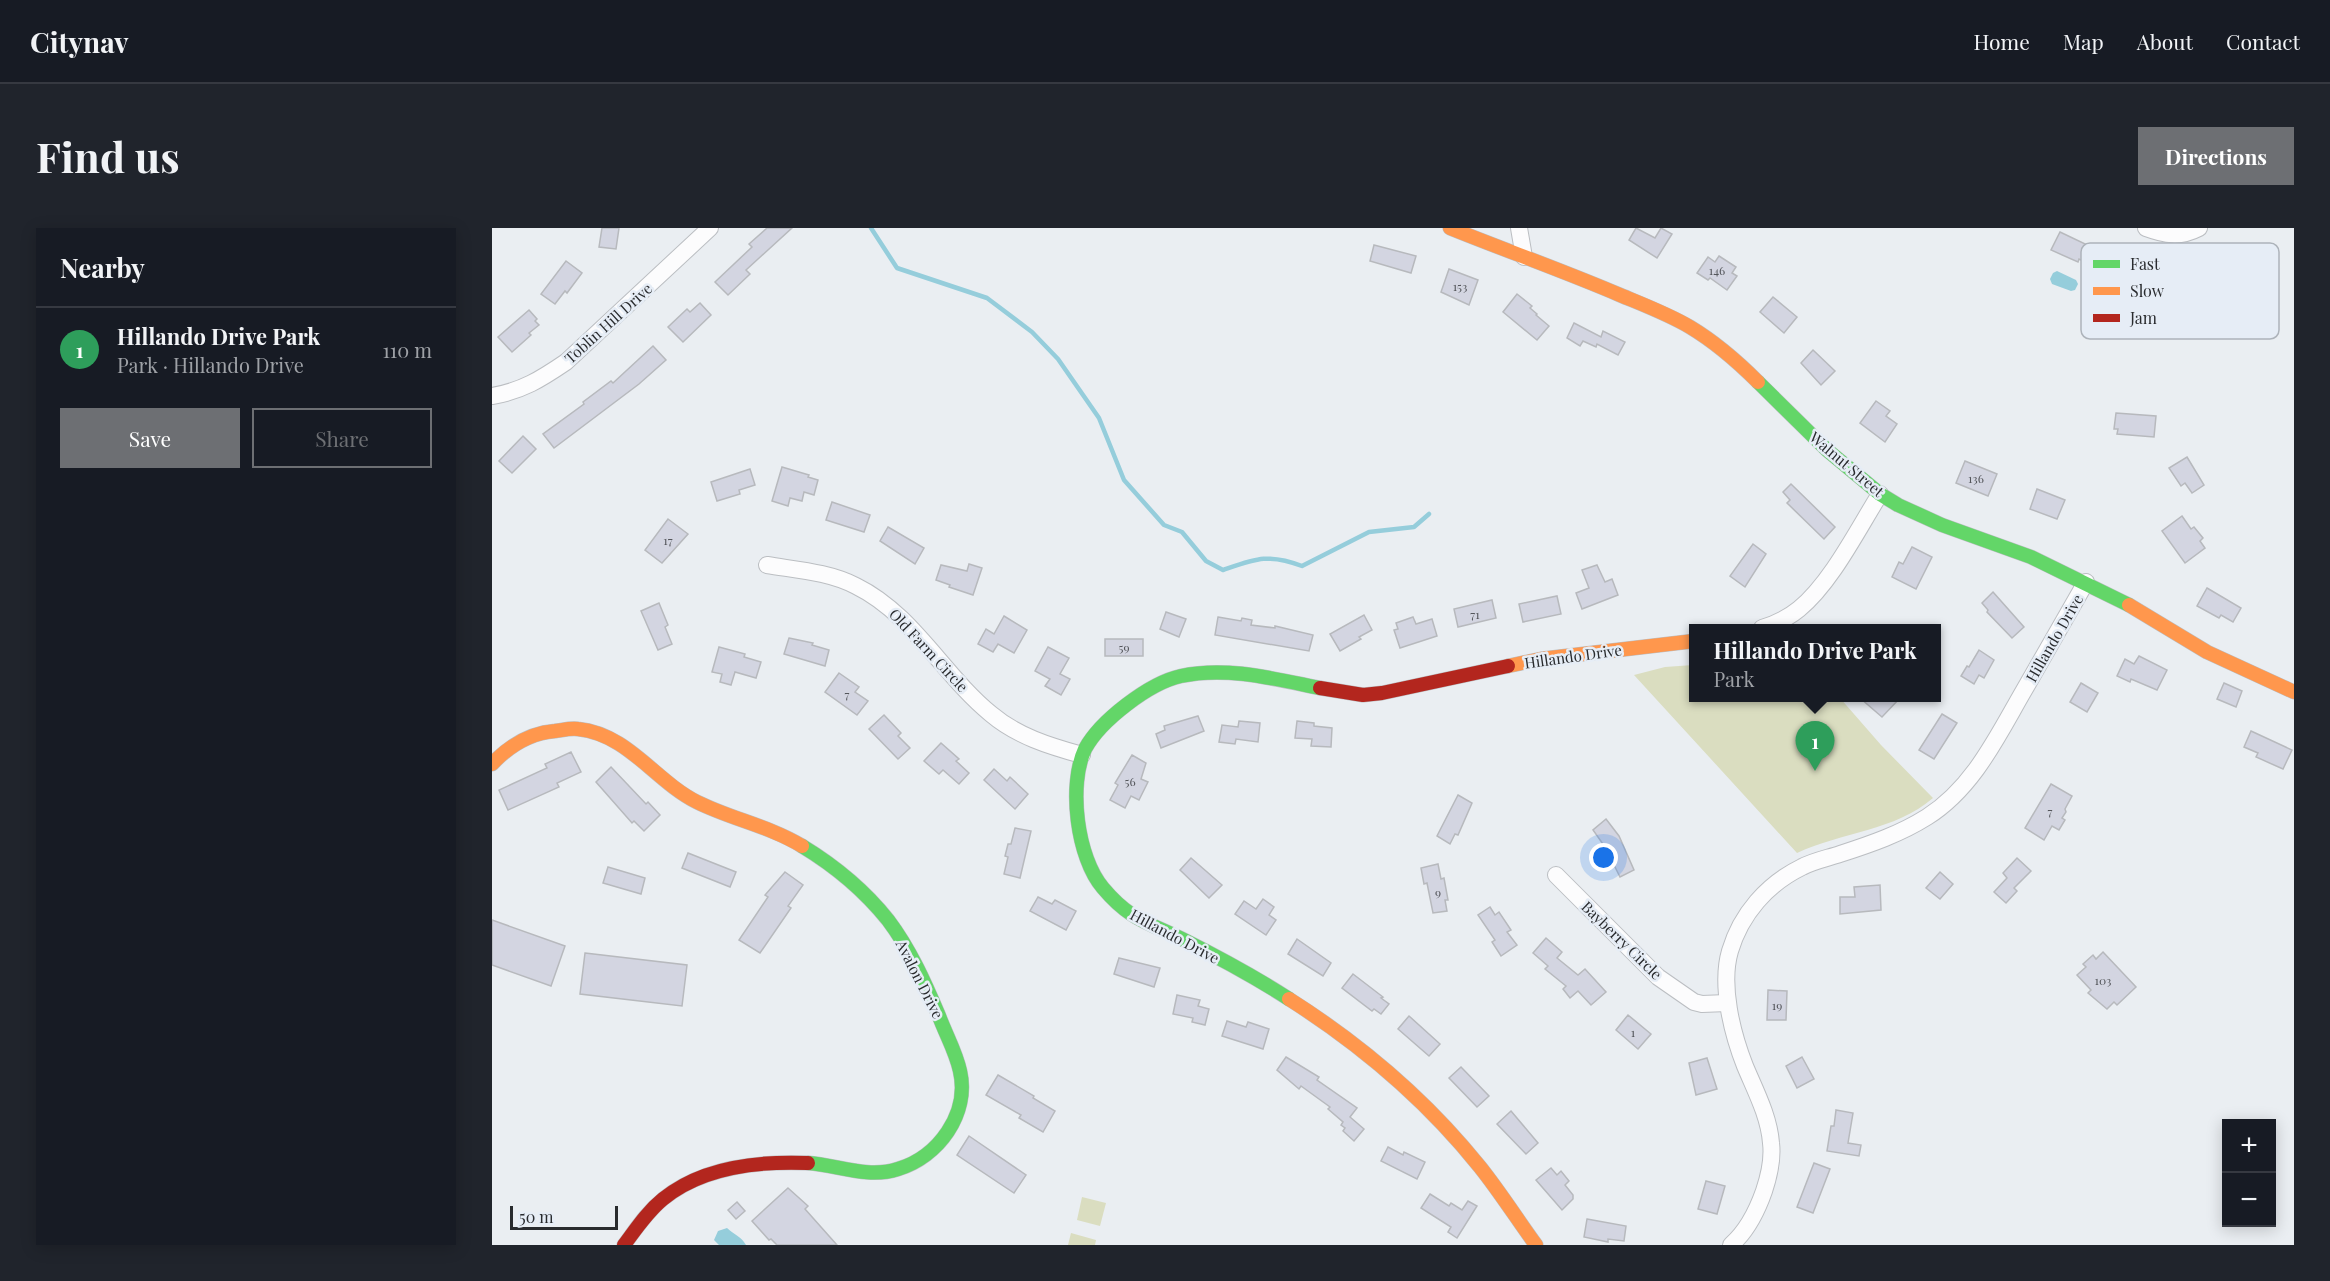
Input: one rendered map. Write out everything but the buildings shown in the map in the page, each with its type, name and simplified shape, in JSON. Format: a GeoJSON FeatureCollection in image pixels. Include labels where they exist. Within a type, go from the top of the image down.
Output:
{"type":"FeatureCollection","features":[{"type":"Feature","properties":{"kind":"street","name":"Toblin Hill Drive"},"geometry":{"type":"LineString","coordinates":[[492,396],[514,393],[543,378],[566,362],[710,228]]}},
{"type":"Feature","properties":{"kind":"street","name":"Walnut Street"},"geometry":{"type":"LineString","coordinates":[[1450,228],[1617,292],[1693,329],[1738,362],[1827,450],[1880,494],[1898,505],[1942,525],[2031,557],[2086,582],[2130,605],[2207,652],[2294,692]]}},
{"type":"Feature","properties":{"kind":"street"},"geometry":{"type":"LineString","coordinates":[[1520,228],[1524,257]]}},
{"type":"Feature","properties":{"kind":"street"},"geometry":{"type":"LineString","coordinates":[[2146,228],[2166,235],[2185,235],[2199,228]]}},
{"type":"Feature","properties":{"kind":"street"},"geometry":{"type":"LineString","coordinates":[[1773,624],[1798,610],[1815,595],[1880,494]]}},
{"type":"Feature","properties":{"kind":"street","name":"Old Farm Circle"},"geometry":{"type":"LineString","coordinates":[[767,565],[837,578],[870,593],[907,624],[991,714],[1034,740],[1082,755]]}},
{"type":"Feature","properties":{"kind":"street","name":"Hillando Drive"},"geometry":{"type":"LineString","coordinates":[[1731,1245],[1752,1219],[1760,1203],[1772,1156],[1765,1113],[1743,1062],[1727,1003],[1730,952],[1740,924],[1755,902],[1776,883],[1802,867],[1901,832],[1930,815],[1956,794],[1972,776],[1999,734],[2086,582]]}},
{"type":"Feature","properties":{"kind":"street","name":"Hillando Drive"},"geometry":{"type":"LineString","coordinates":[[1536,1245],[1481,1168],[1442,1124],[1413,1095],[1364,1054],[1283,995],[1186,941],[1135,918],[1104,889],[1091,873],[1080,840],[1078,784],[1082,755],[1090,740],[1115,713],[1155,686],[1193,673],[1239,674],[1363,695],[1382,693],[1541,659],[1689,642]]}},
{"type":"Feature","properties":{"kind":"street","name":"Avalon Drive"},"geometry":{"type":"LineString","coordinates":[[492,764],[503,753],[539,733],[578,729],[609,737],[637,755],[668,783],[695,801],[776,832],[824,859],[854,884],[897,934],[914,960],[955,1052],[961,1072],[962,1098],[950,1130],[940,1143],[915,1162],[883,1173],[866,1173],[819,1164],[789,1163],[716,1173],[678,1189],[651,1208],[624,1245]]}},
{"type":"Feature","properties":{"kind":"street","name":"Bayberry Circle"},"geometry":{"type":"LineString","coordinates":[[1556,875],[1658,977],[1694,1002],[1727,1003]]}},
{"type":"Feature","properties":{"kind":"green space"},"geometry":{"type":"Polygon","coordinates":[[[1689,665],[1689,702],[1843,702],[1881,745],[1933,798],[1902,818],[1797,853],[1634,675],[1665,667],[1689,665]]]}},
{"type":"Feature","properties":{"kind":"green space"},"geometry":{"type":"Polygon","coordinates":[[[1082,1197],[1106,1203],[1100,1226],[1077,1220],[1082,1197]]]}},
{"type":"Feature","properties":{"kind":"green space"},"geometry":{"type":"Polygon","coordinates":[[[1071,1233],[1096,1240],[1095,1245],[1068,1245],[1071,1233]]]}},
{"type":"Feature","properties":{"kind":"water"},"geometry":{"type":"Polygon","coordinates":[[[2057,271],[2076,280],[2078,284],[2075,290],[2071,291],[2052,284],[2050,279],[2057,271]]]}},
{"type":"Feature","properties":{"kind":"water"},"geometry":{"type":"Polygon","coordinates":[[[727,1228],[746,1245],[719,1245],[714,1240],[718,1231],[727,1228]]]}},
{"type":"Feature","properties":{"kind":"waterway"},"geometry":{"type":"LineString","coordinates":[[871,228],[897,268],[987,298],[1032,332],[1058,359],[1099,418],[1124,480],[1164,525],[1182,532],[1206,561],[1223,570],[1262,559],[1280,560],[1302,566],[1369,532],[1414,527],[1429,514]]}},
{"type":"Feature","properties":{"kind":"traffic: fast"},"geometry":{"type":"LineString","coordinates":[[1758,382],[1827,450],[1880,494],[1898,505],[1942,525],[2031,557],[2129,605]]}},
{"type":"Feature","properties":{"kind":"traffic: fast"},"geometry":{"type":"LineString","coordinates":[[1289,999],[1223,960],[1131,914],[1113,899],[1094,875],[1081,840],[1076,801],[1077,782],[1085,749],[1092,738],[1127,705],[1168,680],[1198,673],[1216,672],[1268,678],[1320,688]]}},
{"type":"Feature","properties":{"kind":"traffic: fast"},"geometry":{"type":"LineString","coordinates":[[802,846],[837,870],[859,889],[896,931],[923,979],[951,1044],[960,1071],[962,1087],[960,1103],[948,1132],[926,1155],[913,1163],[898,1169],[875,1173],[808,1163]]}},
{"type":"Feature","properties":{"kind":"traffic: slow"},"geometry":{"type":"LineString","coordinates":[[1450,228],[1673,318],[1717,345],[1758,382]]}},
{"type":"Feature","properties":{"kind":"traffic: slow"},"geometry":{"type":"LineString","coordinates":[[2129,605],[2207,652],[2294,692]]}},
{"type":"Feature","properties":{"kind":"traffic: slow"},"geometry":{"type":"LineString","coordinates":[[1508,666],[1541,659],[1689,642]]}},
{"type":"Feature","properties":{"kind":"traffic: slow"},"geometry":{"type":"LineString","coordinates":[[492,764],[513,746],[537,734],[572,729],[596,733],[627,749],[682,793],[697,802],[776,833],[802,846]]}},
{"type":"Feature","properties":{"kind":"traffic: slow"},"geometry":{"type":"LineString","coordinates":[[1289,999],[1367,1055],[1438,1119],[1495,1186],[1536,1245]]}},
{"type":"Feature","properties":{"kind":"traffic: jam"},"geometry":{"type":"LineString","coordinates":[[1320,688],[1363,695],[1382,693],[1508,666]]}},
{"type":"Feature","properties":{"kind":"traffic: jam"},"geometry":{"type":"LineString","coordinates":[[624,1245],[657,1204],[678,1188],[695,1180],[713,1173],[751,1165],[808,1163]]}},
{"type":"Feature","properties":{"kind":"place","name":"Hillando Drive Park"},"geometry":{"type":"Point","coordinates":[1815,771]}}]}
